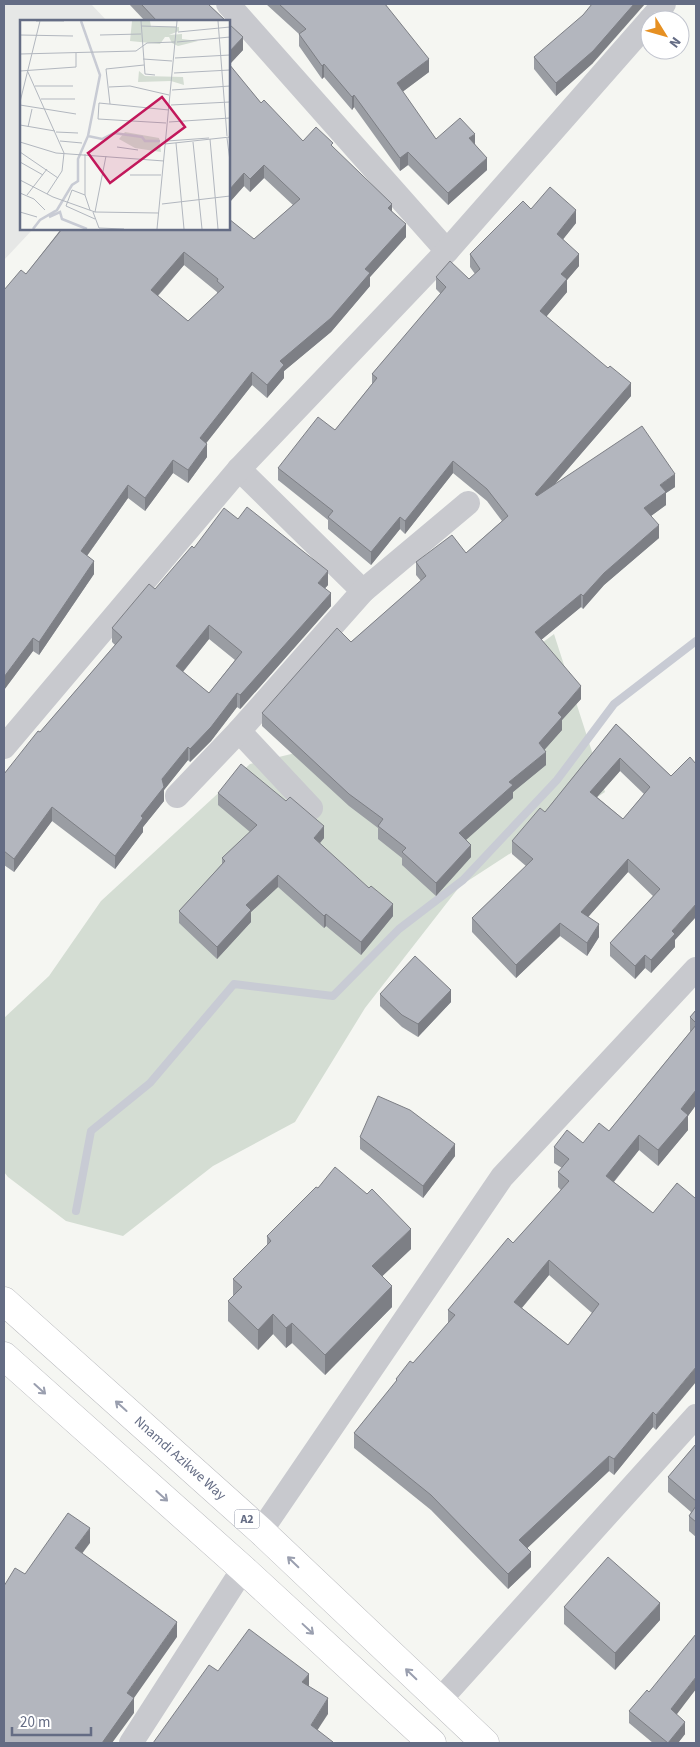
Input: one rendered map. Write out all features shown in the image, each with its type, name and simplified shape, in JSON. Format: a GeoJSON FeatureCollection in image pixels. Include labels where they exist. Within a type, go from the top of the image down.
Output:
{"type":"FeatureCollection","features":[{"type":"Feature","properties":{"kind":"highway","name":"Nnamdi Azikwe Way"},"geometry":{"type":"LineString","coordinates":[[4,1301],[260,1531],[439,1702],[485,1743]]}},
{"type":"Feature","properties":{"kind":"highway"},"geometry":{"type":"LineString","coordinates":[[4,1356],[243,1568],[432,1743]]}},
{"type":"Feature","properties":{"kind":"street"},"geometry":{"type":"LineString","coordinates":[[228,4],[447,251]]}},
{"type":"Feature","properties":{"kind":"street"},"geometry":{"type":"LineString","coordinates":[[4,747],[239,469],[447,251],[640,31]]}},
{"type":"Feature","properties":{"kind":"street"},"geometry":{"type":"LineString","coordinates":[[239,469],[363,591]]}},
{"type":"Feature","properties":{"kind":"street"},"geometry":{"type":"LineString","coordinates":[[177,796],[239,730],[363,591],[468,503]]}},
{"type":"Feature","properties":{"kind":"street"},"geometry":{"type":"LineString","coordinates":[[239,730],[311,808]]}},
{"type":"Feature","properties":{"kind":"street"},"geometry":{"type":"LineString","coordinates":[[260,1531],[502,1177],[696,969]]}},
{"type":"Feature","properties":{"kind":"street"},"geometry":{"type":"LineString","coordinates":[[439,1702],[696,1416]]}},
{"type":"Feature","properties":{"kind":"street"},"geometry":{"type":"LineString","coordinates":[[131,1743],[243,1568]]}},
{"type":"Feature","properties":{"kind":"shaded area"},"geometry":{"type":"Polygon","coordinates":[[[4,4],[91,4],[106,20],[20,20],[20,230],[32,230],[4,260],[4,4]]]}},
{"type":"Feature","properties":{"kind":"shaded area"},"geometry":{"type":"Polygon","coordinates":[[[554,634],[605,792],[460,886],[365,1008],[295,1122],[213,1166],[123,1236],[66,1221],[8,1177],[4,1172],[4,1018],[49,976],[101,901],[250,764],[440,718],[554,634]]]}},
{"type":"Feature","properties":{"kind":"building"},"geometry":{"type":"Polygon","coordinates":[[[141,4],[208,4],[225,20],[156,20],[141,4]]]}},
{"type":"Feature","properties":{"kind":"building"},"geometry":{"type":"Polygon","coordinates":[[[279,4],[385,4],[429,59],[397,83],[436,139],[460,118],[475,134],[469,138],[487,158],[448,193],[408,152],[400,158],[354,95],[352,97],[324,64],[322,66],[299,34],[306,29],[279,4]]]}},
{"type":"Feature","properties":{"kind":"building"},"geometry":{"type":"Polygon","coordinates":[[[592,4],[634,4],[593,51],[556,83],[534,57],[583,15],[592,4]]]}},
{"type":"Feature","properties":{"kind":"building"},"geometry":{"type":"Polygon","coordinates":[[[230,25],[243,37],[230,51],[230,25]]]}},
{"type":"Feature","properties":{"kind":"building"},"geometry":{"type":"Polygon","coordinates":[[[230,65],[261,103],[264,100],[303,141],[316,127],[333,143],[331,145],[392,204],[388,208],[406,224],[365,269],[370,273],[331,318],[280,361],[284,365],[267,385],[252,372],[200,438],[207,444],[188,470],[173,460],[145,498],[128,485],[81,551],[94,561],[39,642],[33,638],[4,677],[4,290],[21,270],[26,274],[61,230],[230,230],[230,220],[254,239],[300,199],[264,165],[250,179],[244,173],[230,189],[230,65]],[[184,252],[151,290],[188,321],[224,287],[217,281],[218,279],[184,252]]]}},
{"type":"Feature","properties":{"kind":"building"},"geometry":{"type":"Polygon","coordinates":[[[550,187],[576,210],[557,234],[579,254],[561,274],[567,279],[540,311],[608,368],[610,366],[631,383],[535,494],[537,496],[642,426],[675,474],[660,485],[666,492],[644,508],[659,525],[604,573],[583,596],[581,594],[535,632],[581,686],[558,713],[562,717],[539,743],[546,752],[509,782],[513,785],[459,833],[471,845],[436,883],[402,852],[406,848],[378,826],[383,819],[349,794],[262,713],[337,628],[351,642],[426,576],[416,562],[452,535],[466,553],[508,516],[487,489],[453,461],[405,521],[400,517],[371,552],[328,517],[333,511],[278,468],[318,417],[335,430],[377,378],[372,374],[446,287],[436,277],[450,261],[469,279],[480,269],[470,254],[523,201],[531,209],[550,187]]]}},
{"type":"Feature","properties":{"kind":"building"},"geometry":{"type":"Polygon","coordinates":[[[247,507],[328,571],[318,583],[331,593],[242,693],[240,695],[237,693],[211,727],[190,749],[188,747],[162,779],[164,787],[141,816],[143,818],[115,856],[52,807],[14,859],[4,851],[4,774],[38,731],[40,732],[122,637],[112,628],[149,584],[155,589],[192,546],[194,548],[224,508],[238,519],[247,507]],[[209,625],[176,666],[209,693],[242,652],[209,625]]]}},
{"type":"Feature","properties":{"kind":"building"},"geometry":{"type":"Polygon","coordinates":[[[616,724],[671,776],[690,757],[696,764],[696,904],[672,931],[675,934],[651,960],[645,955],[635,966],[610,943],[660,889],[628,859],[581,912],[599,924],[587,943],[560,923],[516,965],[472,918],[533,859],[512,841],[540,808],[545,812],[616,724]],[[620,758],[590,792],[623,819],[650,787],[620,758]]]}},
{"type":"Feature","properties":{"kind":"building"},"geometry":{"type":"Polygon","coordinates":[[[241,764],[286,801],[290,797],[324,826],[314,838],[369,888],[371,886],[393,904],[361,942],[326,914],[324,916],[278,875],[246,905],[251,910],[217,947],[179,911],[225,861],[222,858],[257,825],[218,793],[241,764]]]}},
{"type":"Feature","properties":{"kind":"building"},"geometry":{"type":"Polygon","coordinates":[[[415,956],[451,990],[418,1024],[402,1015],[380,994],[415,956]]]}},
{"type":"Feature","properties":{"kind":"building"},"geometry":{"type":"Polygon","coordinates":[[[696,1010],[696,1023],[690,1017],[696,1010]]]}},
{"type":"Feature","properties":{"kind":"building"},"geometry":{"type":"Polygon","coordinates":[[[696,1025],[696,1090],[681,1109],[688,1115],[658,1150],[639,1135],[606,1176],[653,1213],[677,1183],[695,1198],[696,1196],[696,1367],[656,1415],[653,1412],[614,1459],[609,1456],[519,1540],[531,1552],[508,1574],[431,1495],[354,1433],[410,1361],[413,1363],[455,1315],[448,1310],[508,1238],[513,1243],[569,1181],[558,1172],[569,1159],[554,1147],[567,1130],[583,1143],[599,1123],[609,1131],[696,1025]],[[549,1260],[514,1302],[568,1345],[599,1304],[549,1260]]]}},
{"type":"Feature","properties":{"kind":"building"},"geometry":{"type":"Polygon","coordinates":[[[378,1096],[410,1110],[455,1144],[423,1186],[360,1137],[378,1096]]]}},
{"type":"Feature","properties":{"kind":"building"},"geometry":{"type":"Polygon","coordinates":[[[335,1167],[367,1194],[372,1189],[411,1229],[372,1266],[392,1286],[325,1355],[292,1323],[286,1328],[273,1314],[258,1330],[228,1301],[242,1287],[233,1279],[271,1241],[267,1236],[316,1187],[318,1188],[335,1167]]]}},
{"type":"Feature","properties":{"kind":"building"},"geometry":{"type":"Polygon","coordinates":[[[696,1444],[696,1501],[668,1477],[696,1444]]]}},
{"type":"Feature","properties":{"kind":"building"},"geometry":{"type":"Polygon","coordinates":[[[696,1506],[696,1522],[689,1516],[696,1506]]]}},
{"type":"Feature","properties":{"kind":"building"},"geometry":{"type":"Polygon","coordinates":[[[68,1513],[90,1528],[75,1548],[177,1622],[127,1693],[134,1698],[102,1743],[4,1743],[4,1586],[15,1568],[25,1574],[68,1513]]]}},
{"type":"Feature","properties":{"kind":"building"},"geometry":{"type":"Polygon","coordinates":[[[608,1557],[660,1603],[615,1653],[564,1607],[608,1557]]]}},
{"type":"Feature","properties":{"kind":"building"},"geometry":{"type":"Polygon","coordinates":[[[249,1629],[309,1674],[302,1682],[328,1698],[311,1725],[333,1742],[153,1743],[209,1665],[218,1671],[249,1629]]]}},
{"type":"Feature","properties":{"kind":"building"},"geometry":{"type":"Polygon","coordinates":[[[696,1634],[696,1677],[671,1709],[685,1722],[668,1743],[629,1711],[647,1690],[649,1692],[696,1634]]]}},
{"type":"Feature","properties":{"kind":"waterway"},"geometry":{"type":"LineString","coordinates":[[76,1211],[91,1131],[150,1083],[234,984],[333,996],[399,929],[463,880],[557,780],[614,704],[696,641]]}}]}
